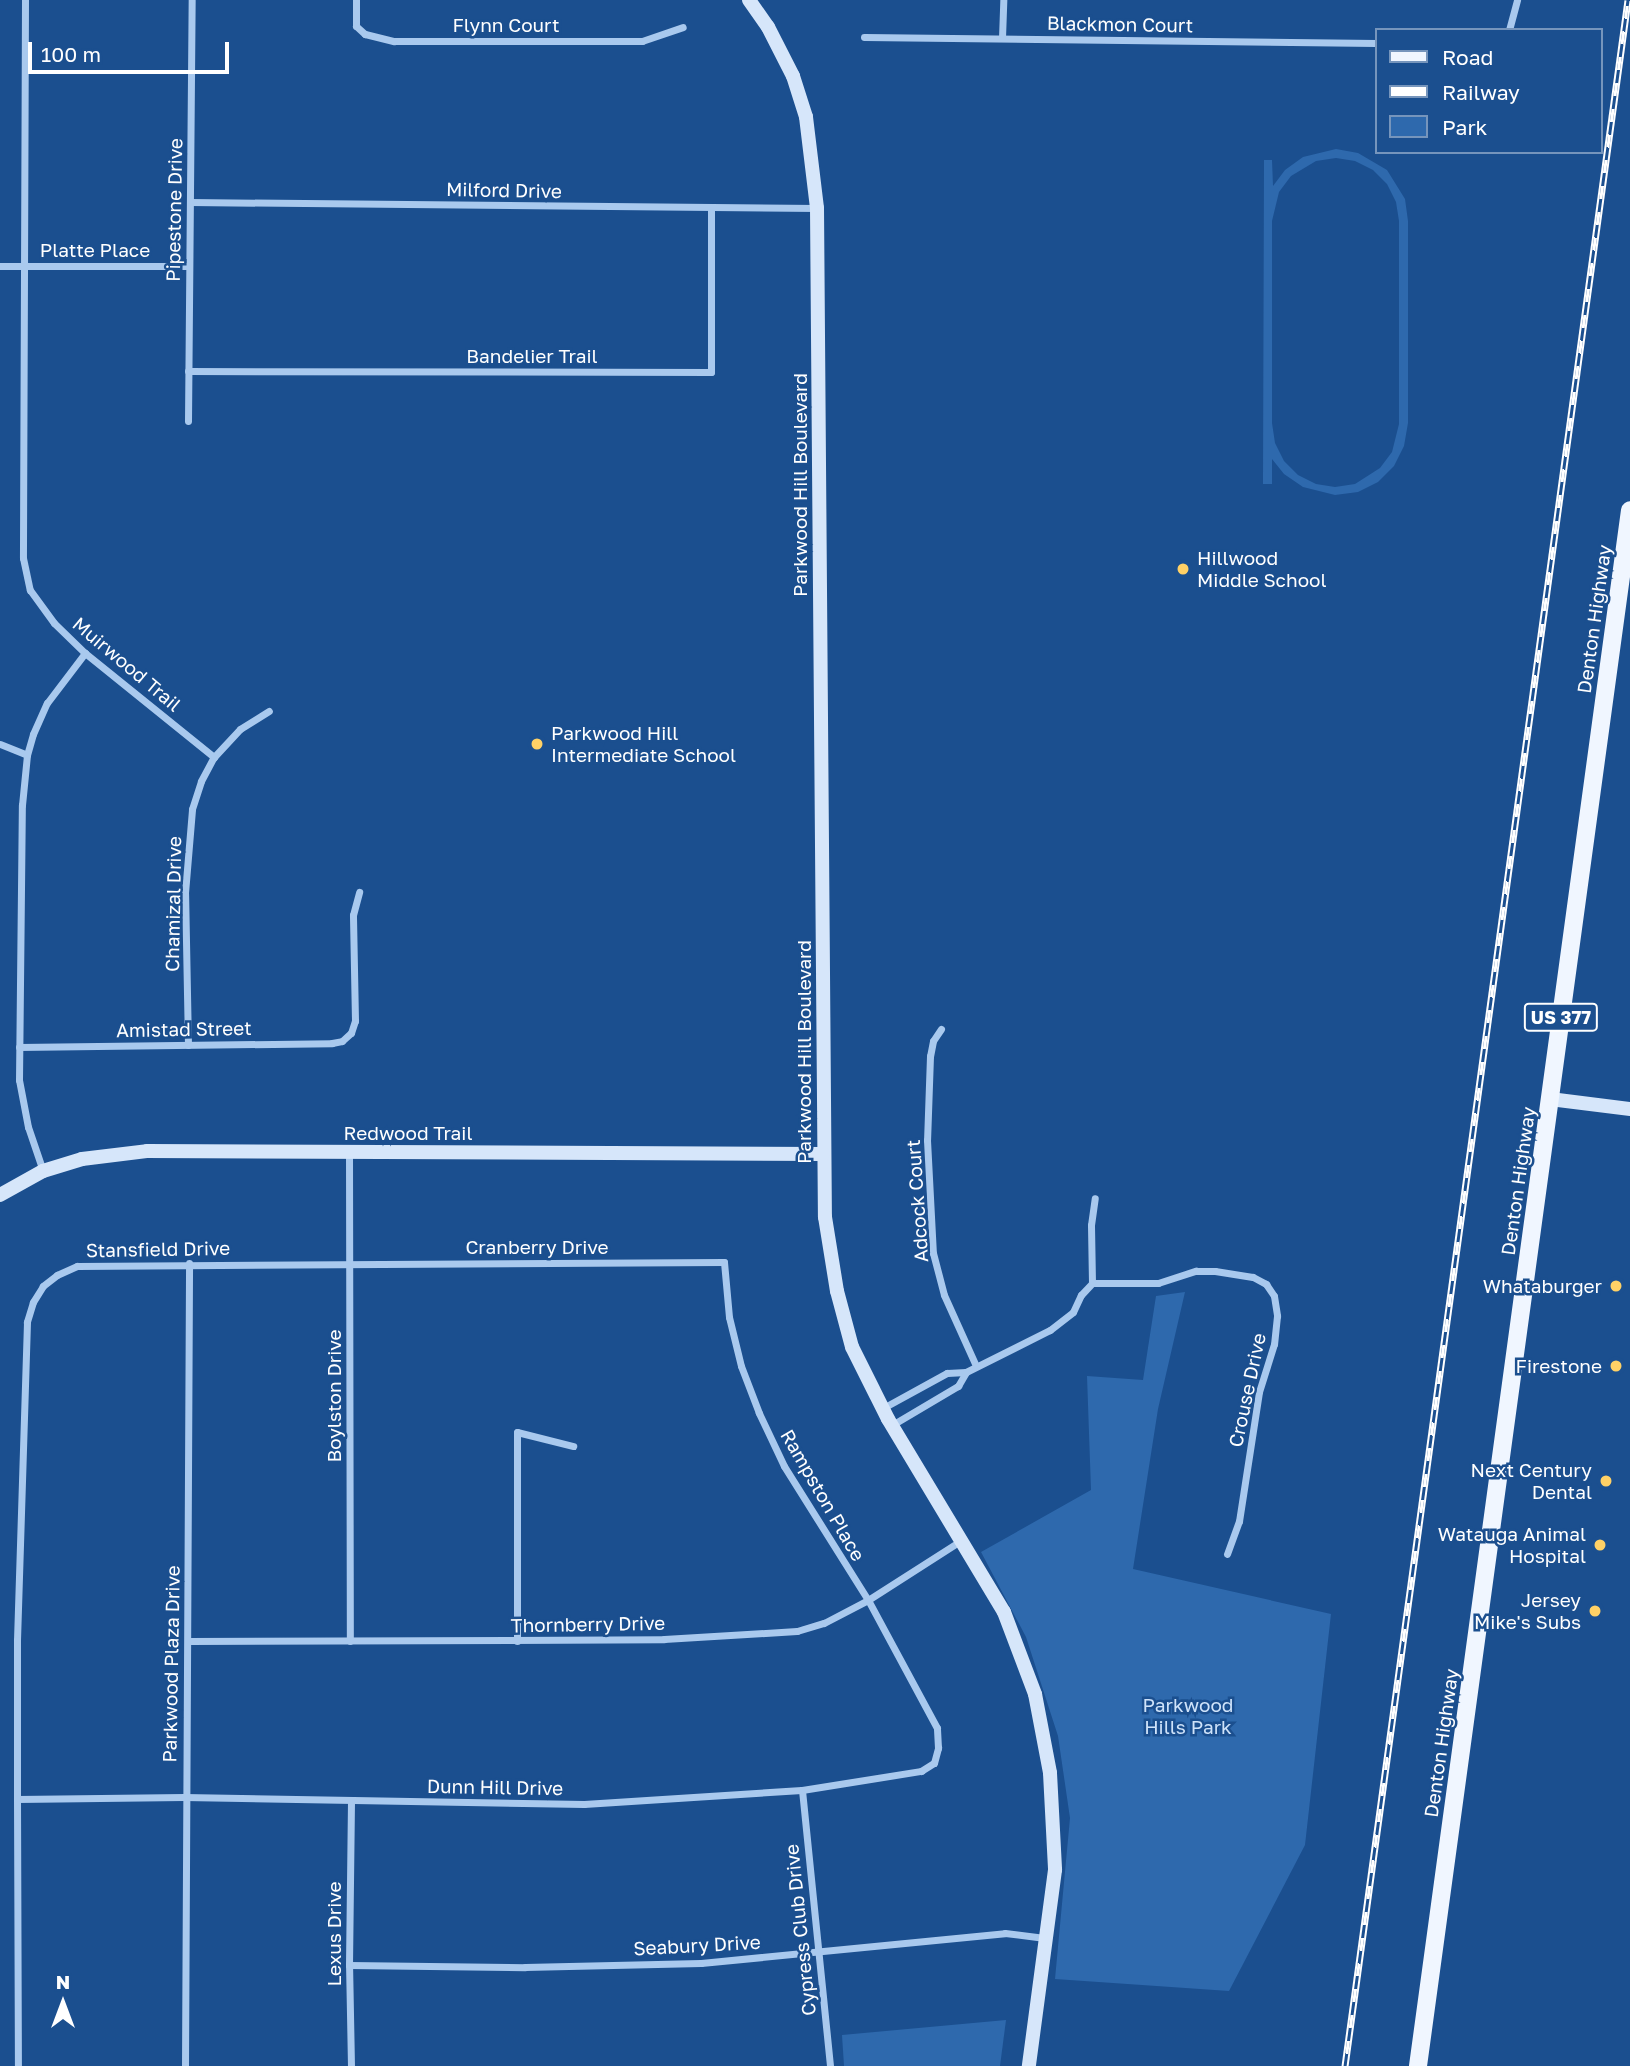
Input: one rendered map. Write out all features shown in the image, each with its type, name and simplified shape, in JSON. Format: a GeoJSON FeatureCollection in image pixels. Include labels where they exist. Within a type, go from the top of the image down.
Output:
{"type":"FeatureCollection","features":[{"type":"Feature","properties":{"kind":"main road","name":"Denton Highway"},"geometry":{"type":"LineString","coordinates":[[1418,2066],[1630,510]]}},
{"type":"Feature","properties":{"kind":"street","name":"Muirwood Trail"},"geometry":{"type":"LineString","coordinates":[[25,0],[23,558],[30,590],[54,623],[85,653],[214,757]]}},
{"type":"Feature","properties":{"kind":"street","name":"Pipestone Drive"},"geometry":{"type":"LineString","coordinates":[[188,421],[192,0]]}},
{"type":"Feature","properties":{"kind":"street","name":"Flynn Court"},"geometry":{"type":"LineString","coordinates":[[356,0],[356,26],[365,34],[394,41],[642,41],[683,27]]}},
{"type":"Feature","properties":{"kind":"street","name":"Parkwood Hill Boulevard"},"geometry":{"type":"LineString","coordinates":[[749,0],[768,27],[793,76],[806,117],[817,208],[825,1217],[837,1291],[852,1347],[892,1425],[963,1539],[1004,1612],[1024,1659],[1042,1729],[1055,1826],[1055,1870],[1029,2066]]}},
{"type":"Feature","properties":{"kind":"street"},"geometry":{"type":"LineString","coordinates":[[1002,38],[1003,0]]}},
{"type":"Feature","properties":{"kind":"street"},"geometry":{"type":"LineString","coordinates":[[1510,28],[1517,0]]}},
{"type":"Feature","properties":{"kind":"street","name":"Blackmon Court"},"geometry":{"type":"LineString","coordinates":[[864,37],[1374,43]]}},
{"type":"Feature","properties":{"kind":"street","name":"Milford Drive"},"geometry":{"type":"LineString","coordinates":[[190,202],[817,208]]}},
{"type":"Feature","properties":{"kind":"street","name":"Bandelier Trail"},"geometry":{"type":"LineString","coordinates":[[188,371],[711,372],[711,207]]}},
{"type":"Feature","properties":{"kind":"street","name":"Platte Place"},"geometry":{"type":"LineString","coordinates":[[0,266],[189,266]]}},
{"type":"Feature","properties":{"kind":"street"},"geometry":{"type":"LineString","coordinates":[[43,1171],[22,1104],[19,1047],[22,805],[27,755],[47,703],[85,653]]}},
{"type":"Feature","properties":{"kind":"street","name":"Chamizal Drive"},"geometry":{"type":"LineString","coordinates":[[188,1045],[187,846],[201,781],[214,757],[240,729],[269,710]]}},
{"type":"Feature","properties":{"kind":"street"},"geometry":{"type":"LineString","coordinates":[[0,744],[27,755]]}},
{"type":"Feature","properties":{"kind":"street","name":"Amistad Street"},"geometry":{"type":"LineString","coordinates":[[19,1047],[332,1044],[347,1037],[355,1021],[352,915],[359,892]]}},
{"type":"Feature","properties":{"kind":"street","name":"Adcock Court"},"geometry":{"type":"LineString","coordinates":[[941,1029],[933,1041],[930,1056],[927,1140],[933,1253],[944,1295],[976,1366]]}},
{"type":"Feature","properties":{"kind":"street"},"geometry":{"type":"LineString","coordinates":[[1550,1099],[1630,1109]]}},
{"type":"Feature","properties":{"kind":"street","name":"Redwood Trail"},"geometry":{"type":"LineString","coordinates":[[0,1195],[43,1171],[82,1159],[147,1151],[824,1154]]}},
{"type":"Feature","properties":{"kind":"street","name":"Boylston Drive"},"geometry":{"type":"LineString","coordinates":[[349,1152],[350,1641]]}},
{"type":"Feature","properties":{"kind":"street"},"geometry":{"type":"LineString","coordinates":[[883,1408],[947,1373],[966,1372],[1050,1330],[1073,1312],[1081,1295],[1092,1283],[1091,1225],[1095,1198]]}},
{"type":"Feature","properties":{"kind":"street","name":"Cranberry Drive"},"geometry":{"type":"LineString","coordinates":[[350,1263],[724,1262]]}},
{"type":"Feature","properties":{"kind":"street","name":"Rampston Place"},"geometry":{"type":"LineString","coordinates":[[724,1262],[729,1317],[741,1366],[759,1413],[784,1466],[868,1600],[937,1728]]}},
{"type":"Feature","properties":{"kind":"street","name":"Parkwood Plaza Drive"},"geometry":{"type":"LineString","coordinates":[[185,2066],[184,1797],[189,1641],[189,1263]]}},
{"type":"Feature","properties":{"kind":"street","name":"Stansfield Drive"},"geometry":{"type":"LineString","coordinates":[[18,2066],[17,1640],[25,1345],[27,1322],[33,1302],[43,1286],[57,1275],[77,1266],[350,1263]]}},
{"type":"Feature","properties":{"kind":"street","name":"Crouse Drive"},"geometry":{"type":"LineString","coordinates":[[1092,1283],[1158,1283],[1196,1271],[1215,1271],[1253,1278],[1266,1284],[1274,1296],[1277,1316],[1274,1345],[1259,1392],[1239,1521],[1227,1554]]}},
{"type":"Feature","properties":{"kind":"street"},"geometry":{"type":"LineString","coordinates":[[892,1425],[958,1387],[966,1372]]}},
{"type":"Feature","properties":{"kind":"street"},"geometry":{"type":"LineString","coordinates":[[517,1641],[517,1432],[573,1446]]}},
{"type":"Feature","properties":{"kind":"street","name":"Thornberry Drive"},"geometry":{"type":"LineString","coordinates":[[189,1641],[664,1639],[797,1631],[824,1623],[868,1600],[963,1539]]}},
{"type":"Feature","properties":{"kind":"street","name":"Dunn Hill Drive"},"geometry":{"type":"LineString","coordinates":[[17,1799],[184,1797],[584,1804],[802,1790],[920,1771],[934,1763],[938,1748],[937,1728]]}},
{"type":"Feature","properties":{"kind":"street","name":"Cypress Club Drive"},"geometry":{"type":"LineString","coordinates":[[802,1790],[830,2066]]}},
{"type":"Feature","properties":{"kind":"street","name":"Lexus Drive"},"geometry":{"type":"LineString","coordinates":[[351,1802],[351,2066]]}},
{"type":"Feature","properties":{"kind":"street","name":"Seabury Drive"},"geometry":{"type":"LineString","coordinates":[[349,1965],[701,1963],[1005,1933],[1045,1938]]}},
{"type":"Feature","properties":{"kind":"green space"},"geometry":{"type":"Polygon","coordinates":[[[1336,149],[1358,153],[1387,170],[1405,199],[1408,221],[1408,423],[1404,446],[1394,466],[1378,482],[1358,492],[1335,495],[1303,487],[1284,474],[1272,459],[1272,484],[1263,484],[1264,160],[1272,160],[1273,186],[1285,170],[1303,157],[1336,149]],[[1336,158],[1316,161],[1291,176],[1279,192],[1272,221],[1272,423],[1275,443],[1284,461],[1298,475],[1316,484],[1335,487],[1355,484],[1380,468],[1392,452],[1399,424],[1399,221],[1396,202],[1387,184],[1373,170],[1355,161],[1336,158]]]}},
{"type":"Feature","properties":{"kind":"green space","name":"Parkwood Hills Park"},"geometry":{"type":"Polygon","coordinates":[[[1185,1292],[1158,1409],[1133,1569],[1331,1614],[1305,1845],[1229,1991],[1055,1979],[1070,1818],[1058,1736],[1026,1637],[981,1552],[1091,1490],[1087,1376],[1143,1380],[1156,1296],[1185,1292]]]}},
{"type":"Feature","properties":{"kind":"green space"},"geometry":{"type":"Polygon","coordinates":[[[1006,2020],[1000,2066],[844,2066],[842,2035],[1006,2020]]]}},
{"type":"Feature","properties":{"kind":"railway"},"geometry":{"type":"LineString","coordinates":[[1345,2066],[1628,0]]}},
{"type":"Feature","properties":{"kind":"place","name":"Hillwood Middle School"},"geometry":{"type":"Point","coordinates":[1183,569]}},
{"type":"Feature","properties":{"kind":"place","name":"Parkwood Hill Intermediate School"},"geometry":{"type":"Point","coordinates":[537,744]}},
{"type":"Feature","properties":{"kind":"place","name":"Whataburger"},"geometry":{"type":"Point","coordinates":[1616,1286]}},
{"type":"Feature","properties":{"kind":"place","name":"Firestone"},"geometry":{"type":"Point","coordinates":[1616,1366]}},
{"type":"Feature","properties":{"kind":"place","name":"Next Century Dental"},"geometry":{"type":"Point","coordinates":[1606,1481]}},
{"type":"Feature","properties":{"kind":"place","name":"Watauga Animal Hospital"},"geometry":{"type":"Point","coordinates":[1600,1545]}},
{"type":"Feature","properties":{"kind":"place","name":"Jersey Mike's Subs"},"geometry":{"type":"Point","coordinates":[1595,1611]}}]}
